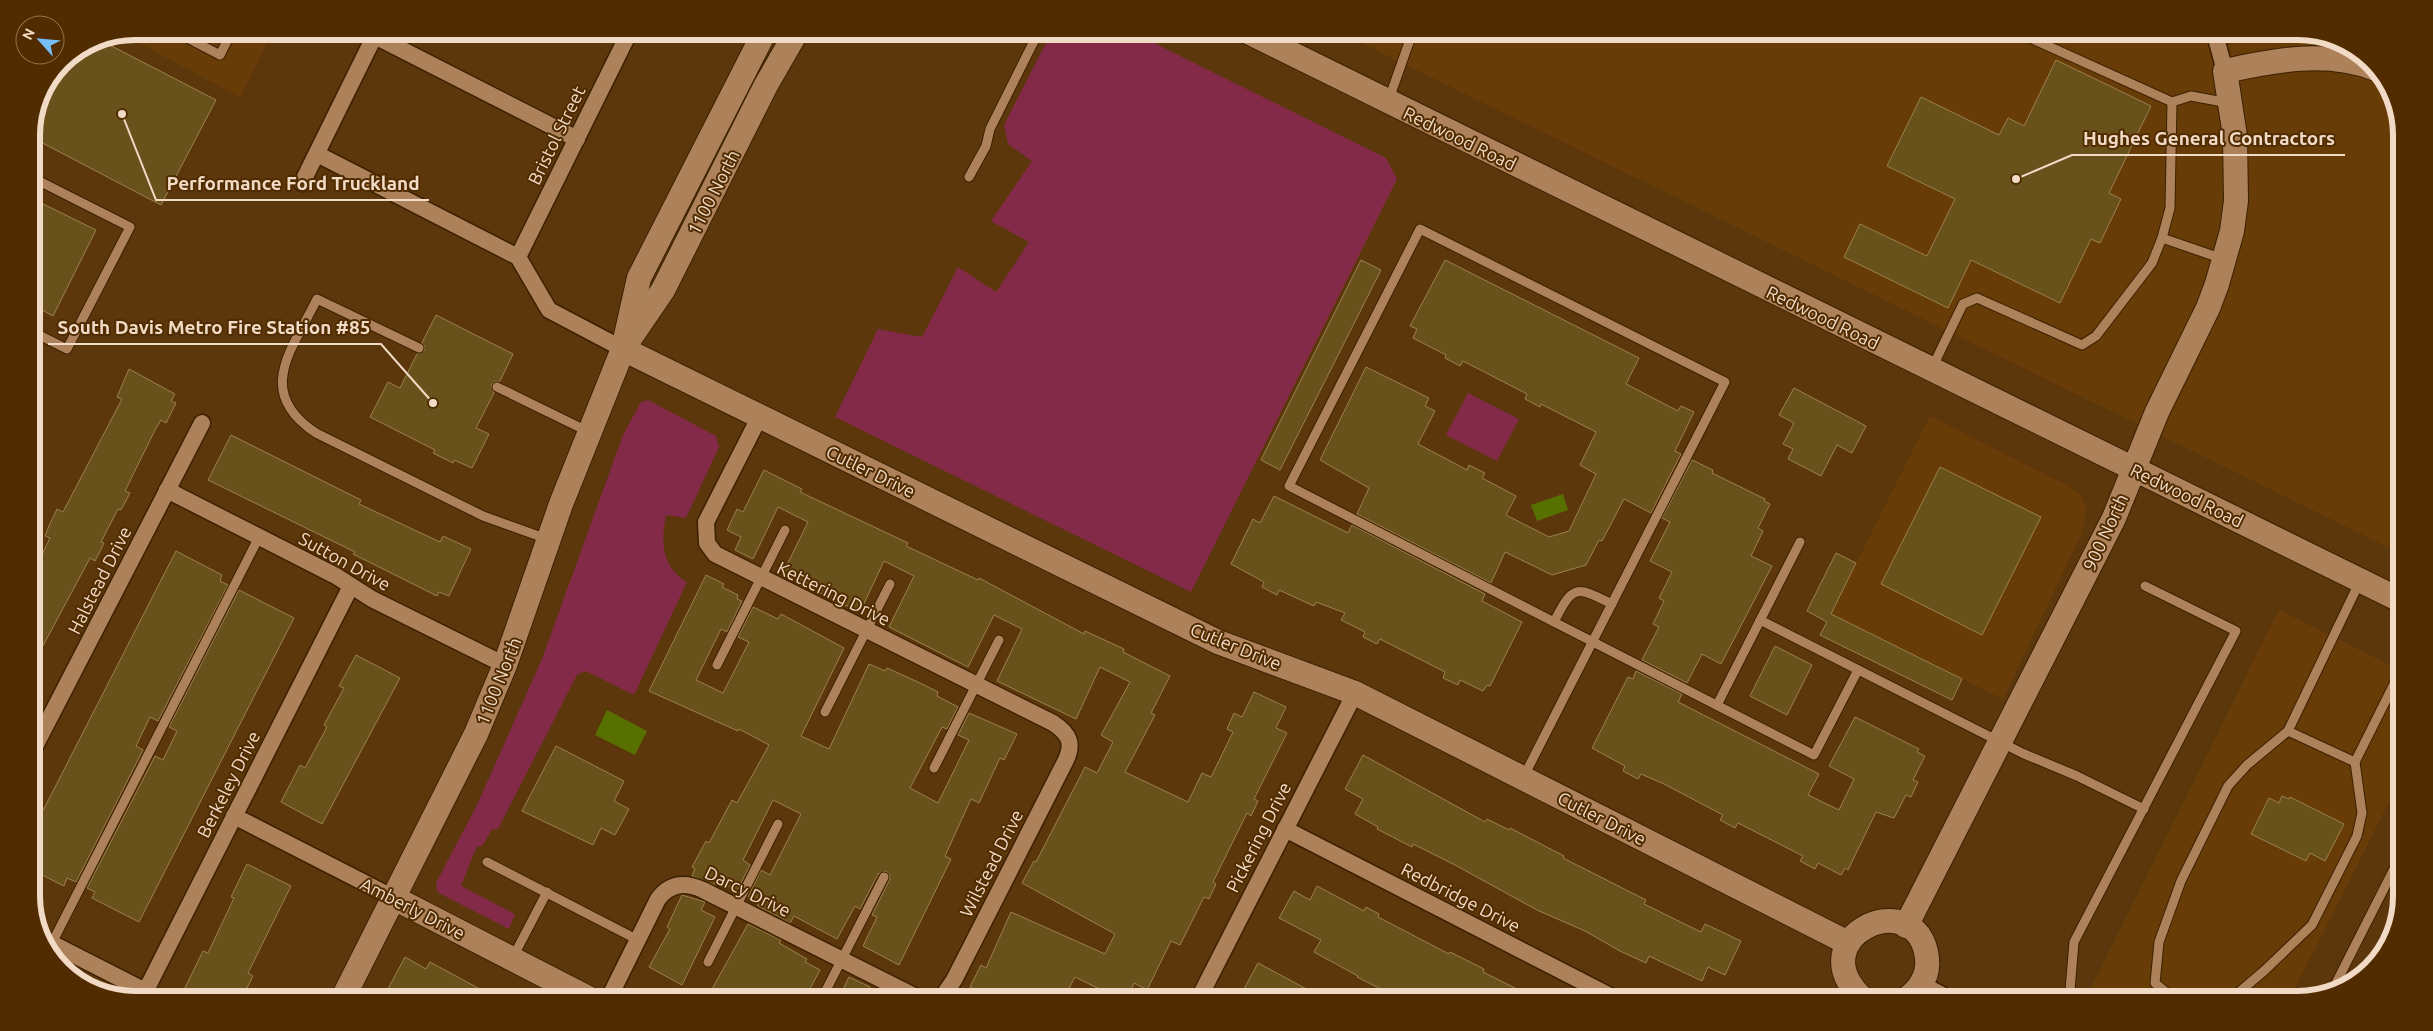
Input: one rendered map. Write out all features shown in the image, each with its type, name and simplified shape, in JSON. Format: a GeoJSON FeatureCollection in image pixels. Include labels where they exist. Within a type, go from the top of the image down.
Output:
{"type":"FeatureCollection","features":[{"type":"Feature","properties":{"kind":"street"},"geometry":{"type":"LineString","coordinates":[[302,183],[373,40]]}},
{"type":"Feature","properties":{"kind":"street"},"geometry":{"type":"LineString","coordinates":[[388,40],[576,138]]}},
{"type":"Feature","properties":{"kind":"street","name":"Bristol Street"},"geometry":{"type":"LineString","coordinates":[[518,257],[625,40]]}},
{"type":"Feature","properties":{"kind":"street","name":"1100 North"},"geometry":{"type":"LineString","coordinates":[[347,991],[476,734],[505,665],[549,540],[623,349],[639,278],[760,40]]}},
{"type":"Feature","properties":{"kind":"street","name":"1100 North"},"geometry":{"type":"LineString","coordinates":[[623,349],[663,290],[766,85],[792,40]]}},
{"type":"Feature","properties":{"kind":"street","name":"Redwood Road"},"geometry":{"type":"LineString","coordinates":[[1264,40],[2393,596]]}},
{"type":"Feature","properties":{"kind":"street","name":"900 North"},"geometry":{"type":"LineString","coordinates":[[1906,926],[2114,518],[2158,412],[2208,308],[2225,260],[2236,201],[2235,136],[2226,72],[2217,40]]}},
{"type":"Feature","properties":{"kind":"street"},"geometry":{"type":"LineString","coordinates":[[2226,72],[2259,64],[2304,58],[2326,58],[2361,64]]}},
{"type":"Feature","properties":{"kind":"street"},"geometry":{"type":"LineString","coordinates":[[316,154],[518,257],[549,310],[623,349]]}},
{"type":"Feature","properties":{"kind":"street","name":"Cutler Drive"},"geometry":{"type":"LineString","coordinates":[[623,349],[1218,642],[1354,693],[1848,943]]}},
{"type":"Feature","properties":{"kind":"street","name":"Kettering Drive"},"geometry":{"type":"LineString","coordinates":[[760,416],[706,522],[707,543],[715,554],[761,579],[1053,723],[1066,733],[1070,740]]}},
{"type":"Feature","properties":{"kind":"street","name":"Halstead Drive"},"geometry":{"type":"LineString","coordinates":[[40,738],[202,423]]}},
{"type":"Feature","properties":{"kind":"street","name":"Sutton Drive"},"geometry":{"type":"LineString","coordinates":[[167,490],[505,665]]}},
{"type":"Feature","properties":{"kind":"street","name":"Berkeley Drive"},"geometry":{"type":"LineString","coordinates":[[145,991],[352,586]]}},
{"type":"Feature","properties":{"kind":"street","name":"Pickering Drive"},"geometry":{"type":"LineString","coordinates":[[1203,991],[1354,693]]}},
{"type":"Feature","properties":{"kind":"street","name":"Wilstead Drive"},"geometry":{"type":"LineString","coordinates":[[947,991],[1069,755],[1070,740]]}},
{"type":"Feature","properties":{"kind":"street","name":"Amberly Drive"},"geometry":{"type":"LineString","coordinates":[[234,816],[574,991]]}},
{"type":"Feature","properties":{"kind":"street","name":"Redbridge Drive"},"geometry":{"type":"LineString","coordinates":[[1285,829],[1600,991]]}},
{"type":"Feature","properties":{"kind":"street","name":"Darcy Drive"},"geometry":{"type":"LineString","coordinates":[[612,991],[658,899],[670,888],[686,884],[695,886],[904,991]]}},
{"type":"Feature","properties":{"kind":"street"},"geometry":{"type":"LineString","coordinates":[[1856,991],[1849,984],[1843,964],[1848,943],[1859,930],[1873,922],[1890,921],[1906,926],[1915,932],[1926,952],[1927,964],[1914,991]]}},
{"type":"Feature","properties":{"kind":"street"},"geometry":{"type":"LineString","coordinates":[[54,945],[136,991]]}},
{"type":"Feature","properties":{"kind":"lane"},"geometry":{"type":"LineString","coordinates":[[191,40],[220,55],[228,40]]}},
{"type":"Feature","properties":{"kind":"lane"},"geometry":{"type":"LineString","coordinates":[[969,177],[986,146],[990,129],[1034,40]]}},
{"type":"Feature","properties":{"kind":"lane"},"geometry":{"type":"LineString","coordinates":[[1388,102],[1410,40]]}},
{"type":"Feature","properties":{"kind":"lane"},"geometry":{"type":"LineString","coordinates":[[2034,40],[2172,102],[2191,96],[2231,103]]}},
{"type":"Feature","properties":{"kind":"lane"},"geometry":{"type":"LineString","coordinates":[[1931,370],[1963,304],[1977,298],[2082,345],[2096,336],[2152,262],[2162,238],[2170,208],[2172,102]]}},
{"type":"Feature","properties":{"kind":"lane"},"geometry":{"type":"LineString","coordinates":[[40,181],[130,227],[67,349],[40,335]]}},
{"type":"Feature","properties":{"kind":"lane"},"geometry":{"type":"LineString","coordinates":[[1523,778],[1592,642],[1725,382],[1420,229],[1289,486],[1592,642],[1814,755],[1858,670]]}},
{"type":"Feature","properties":{"kind":"lane"},"geometry":{"type":"LineString","coordinates":[[2162,238],[2225,260]]}},
{"type":"Feature","properties":{"kind":"lane"},"geometry":{"type":"LineString","coordinates":[[419,348],[317,299],[282,373],[281,388],[285,403],[293,415],[316,433],[483,516],[549,540]]}},
{"type":"Feature","properties":{"kind":"lane"},"geometry":{"type":"LineString","coordinates":[[497,387],[590,433]]}},
{"type":"Feature","properties":{"kind":"lane"},"geometry":{"type":"LineString","coordinates":[[717,665],[785,530]]}},
{"type":"Feature","properties":{"kind":"lane"},"geometry":{"type":"LineString","coordinates":[[51,939],[260,537]]}},
{"type":"Feature","properties":{"kind":"lane"},"geometry":{"type":"LineString","coordinates":[[1717,705],[1800,542]]}},
{"type":"Feature","properties":{"kind":"lane"},"geometry":{"type":"LineString","coordinates":[[2164,991],[2155,983],[2159,942],[2181,881],[2228,786],[2247,766],[2288,731],[2360,580]]}},
{"type":"Feature","properties":{"kind":"lane"},"geometry":{"type":"LineString","coordinates":[[825,712],[890,584]]}},
{"type":"Feature","properties":{"kind":"lane"},"geometry":{"type":"LineString","coordinates":[[2070,991],[2074,942],[2236,631],[2145,586]]}},
{"type":"Feature","properties":{"kind":"lane"},"geometry":{"type":"LineString","coordinates":[[1554,622],[1566,599],[1578,591],[1588,592],[1612,604]]}},
{"type":"Feature","properties":{"kind":"lane"},"geometry":{"type":"LineString","coordinates":[[1760,620],[2000,742],[2144,809]]}},
{"type":"Feature","properties":{"kind":"lane"},"geometry":{"type":"LineString","coordinates":[[934,768],[999,640]]}},
{"type":"Feature","properties":{"kind":"lane"},"geometry":{"type":"LineString","coordinates":[[2240,991],[2312,925],[2357,836],[2362,813],[2355,762],[2393,686]]}},
{"type":"Feature","properties":{"kind":"lane"},"geometry":{"type":"LineString","coordinates":[[2288,731],[2355,762]]}},
{"type":"Feature","properties":{"kind":"lane"},"geometry":{"type":"LineString","coordinates":[[708,962],[778,824]]}},
{"type":"Feature","properties":{"kind":"lane"},"geometry":{"type":"LineString","coordinates":[[487,862],[638,940]]}},
{"type":"Feature","properties":{"kind":"lane"},"geometry":{"type":"LineString","coordinates":[[2336,983],[2393,871]]}},
{"type":"Feature","properties":{"kind":"lane"},"geometry":{"type":"LineString","coordinates":[[825,991],[884,878]]}},
{"type":"Feature","properties":{"kind":"lane"},"geometry":{"type":"LineString","coordinates":[[512,959],[547,892]]}},
{"type":"Feature","properties":{"kind":"shaded area"},"geometry":{"type":"Polygon","coordinates":[[[133,40],[268,40],[240,97],[133,40]]]}},
{"type":"Feature","properties":{"kind":"shaded area"},"geometry":{"type":"Polygon","coordinates":[[[1047,40],[1148,40],[1386,158],[1397,179],[1191,592],[835,417],[878,329],[922,337],[958,267],[996,292],[1029,242],[991,221],[1032,161],[1008,144],[1004,125],[1047,40]]]}},
{"type":"Feature","properties":{"kind":"shaded area"},"geometry":{"type":"Polygon","coordinates":[[[1355,40],[2304,40],[2334,47],[2361,64],[2377,82],[2388,105],[2393,129],[2393,550],[1355,40]]]}},
{"type":"Feature","properties":{"kind":"shaded area"},"geometry":{"type":"Polygon","coordinates":[[[1468,393],[1519,419],[1497,461],[1446,435],[1468,393]]]}},
{"type":"Feature","properties":{"kind":"shaded area"},"geometry":{"type":"Polygon","coordinates":[[[648,400],[716,436],[719,447],[686,518],[666,515],[665,553],[672,569],[687,582],[634,695],[586,671],[577,675],[498,829],[492,829],[482,846],[477,847],[461,886],[515,914],[509,929],[437,892],[436,883],[477,805],[542,659],[623,435],[641,402],[648,400]]]}},
{"type":"Feature","properties":{"kind":"shaded area"},"geometry":{"type":"Polygon","coordinates":[[[1930,416],[2070,487],[2081,495],[2087,510],[2082,532],[2003,699],[1831,614],[1930,416]]]}},
{"type":"Feature","properties":{"kind":"shaded area"},"geometry":{"type":"Polygon","coordinates":[[[1563,494],[1568,510],[1537,521],[1531,505],[1563,494]]]}},
{"type":"Feature","properties":{"kind":"shaded area"},"geometry":{"type":"Polygon","coordinates":[[[2279,610],[2393,667],[2393,794],[2294,991],[2089,991],[2279,610]]]}},
{"type":"Feature","properties":{"kind":"shaded area"},"geometry":{"type":"Polygon","coordinates":[[[607,710],[647,731],[635,755],[595,735],[607,710]]]}},
{"type":"Feature","properties":{"kind":"building"},"geometry":{"type":"Polygon","coordinates":[[[108,44],[216,100],[161,205],[40,142],[43,110],[50,93],[60,77],[77,60],[99,47],[108,44]]]}},
{"type":"Feature","properties":{"kind":"building"},"geometry":{"type":"Polygon","coordinates":[[[2056,60],[2151,106],[2109,193],[2121,199],[2100,243],[2091,239],[2060,303],[1971,260],[1948,308],[1844,257],[1860,224],[1927,256],[1955,199],[1887,166],[1921,97],[1999,135],[2008,118],[2024,126],[2056,60]]]}},
{"type":"Feature","properties":{"kind":"building"},"geometry":{"type":"Polygon","coordinates":[[[40,202],[96,230],[53,316],[40,309],[40,202]]]}},
{"type":"Feature","properties":{"kind":"building"},"geometry":{"type":"Polygon","coordinates":[[[1361,260],[1381,270],[1280,470],[1261,460],[1361,260]]]}},
{"type":"Feature","properties":{"kind":"building"},"geometry":{"type":"Polygon","coordinates":[[[1445,260],[1639,358],[1626,384],[1678,411],[1681,406],[1694,412],[1675,451],[1681,454],[1651,513],[1624,499],[1602,541],[1599,540],[1586,565],[1552,575],[1505,552],[1491,583],[1357,514],[1369,488],[1320,460],[1366,367],[1429,398],[1425,406],[1435,411],[1418,444],[1467,470],[1469,465],[1485,473],[1482,478],[1516,496],[1506,515],[1549,537],[1569,531],[1596,474],[1580,465],[1596,432],[1541,404],[1540,407],[1525,399],[1527,394],[1463,361],[1460,366],[1445,358],[1446,355],[1413,338],[1417,329],[1410,326],[1445,260]]]}},
{"type":"Feature","properties":{"kind":"building"},"geometry":{"type":"Polygon","coordinates":[[[436,315],[513,354],[500,381],[494,382],[491,385],[494,393],[476,428],[489,434],[472,468],[454,460],[453,463],[433,453],[435,450],[370,417],[388,382],[400,388],[417,354],[424,351],[425,347],[422,343],[436,315]]]}},
{"type":"Feature","properties":{"kind":"building"},"geometry":{"type":"Polygon","coordinates":[[[129,369],[175,394],[171,401],[176,403],[166,423],[161,420],[155,430],[125,491],[130,493],[121,510],[118,509],[101,542],[104,543],[95,561],[90,558],[40,651],[40,559],[50,538],[45,536],[57,509],[63,512],[122,399],[117,397],[129,369]]]}},
{"type":"Feature","properties":{"kind":"building"},"geometry":{"type":"Polygon","coordinates":[[[1794,388],[1866,426],[1852,453],[1837,445],[1821,476],[1788,459],[1793,449],[1783,444],[1794,423],[1779,415],[1794,388]]]}},
{"type":"Feature","properties":{"kind":"building"},"geometry":{"type":"Polygon","coordinates":[[[231,435],[361,500],[359,504],[440,542],[443,536],[471,549],[449,596],[439,592],[437,596],[353,554],[355,552],[208,480],[231,435]]]}},
{"type":"Feature","properties":{"kind":"building"},"geometry":{"type":"Polygon","coordinates":[[[1692,460],[1713,470],[1712,473],[1765,499],[1764,501],[1770,504],[1758,528],[1763,531],[1751,556],[1772,566],[1721,664],[1702,654],[1687,683],[1642,660],[1659,627],[1653,624],[1664,601],[1659,598],[1672,572],[1650,561],[1670,522],[1662,518],[1692,460]]]}},
{"type":"Feature","properties":{"kind":"building"},"geometry":{"type":"Polygon","coordinates":[[[1940,467],[2041,517],[1982,635],[1881,584],[1940,467]]]}},
{"type":"Feature","properties":{"kind":"building"},"geometry":{"type":"Polygon","coordinates":[[[764,470],[802,489],[800,492],[908,543],[906,546],[978,580],[979,578],[1084,634],[1085,631],[1124,649],[1123,652],[1170,676],[1151,713],[1155,715],[1125,772],[1188,802],[1202,773],[1211,777],[1233,732],[1227,729],[1234,713],[1242,717],[1254,692],[1286,707],[1276,728],[1287,733],[1254,799],[1258,801],[1251,816],[1247,813],[1213,882],[1216,884],[1209,899],[1204,897],[1180,945],[1171,941],[1147,990],[1134,983],[1131,991],[1104,991],[1075,977],[1068,991],[978,991],[970,987],[981,965],[986,968],[1011,912],[1105,954],[1115,934],[1022,883],[1034,861],[1036,862],[1085,767],[1097,773],[1113,742],[1101,735],[1130,682],[1100,667],[1076,719],[997,681],[1022,629],[994,615],[968,667],[889,627],[914,576],[884,561],[860,612],[782,575],[808,522],[778,507],[753,559],[735,550],[741,537],[727,530],[737,509],[743,512],[764,470]]]}},
{"type":"Feature","properties":{"kind":"building"},"geometry":{"type":"Polygon","coordinates":[[[1274,496],[1348,533],[1352,525],[1485,594],[1482,601],[1522,622],[1490,686],[1487,685],[1483,691],[1460,680],[1458,685],[1443,678],[1445,672],[1380,639],[1377,644],[1363,637],[1365,632],[1341,620],[1345,613],[1316,602],[1314,606],[1279,590],[1277,595],[1262,587],[1264,582],[1231,564],[1253,519],[1260,523],[1274,496]]]}},
{"type":"Feature","properties":{"kind":"building"},"geometry":{"type":"Polygon","coordinates":[[[176,551],[222,575],[220,581],[228,585],[158,721],[150,717],[136,746],[143,750],[76,882],[67,878],[64,886],[40,874],[40,816],[176,551]]]}},
{"type":"Feature","properties":{"kind":"building"},"geometry":{"type":"Polygon","coordinates":[[[1836,553],[1856,563],[1831,614],[1962,679],[1952,700],[1820,635],[1827,622],[1807,611],[1836,553]]]}},
{"type":"Feature","properties":{"kind":"building"},"geometry":{"type":"Polygon","coordinates":[[[706,575],[724,584],[722,587],[738,595],[737,599],[742,601],[727,632],[721,629],[696,680],[723,693],[749,642],[738,637],[753,607],[778,619],[781,614],[844,648],[801,736],[829,749],[869,664],[885,671],[887,668],[920,683],[938,692],[937,696],[958,707],[947,729],[942,727],[910,788],[938,803],[969,740],[958,735],[969,713],[1017,734],[1004,760],[1000,758],[979,803],[971,799],[945,856],[951,859],[899,965],[863,946],[877,917],[872,915],[890,879],[886,871],[878,874],[860,909],[855,906],[837,939],[794,916],[790,923],[758,906],[758,902],[748,897],[761,870],[770,875],[801,814],[773,800],[743,860],[750,865],[737,891],[716,880],[714,885],[692,876],[695,869],[692,867],[706,841],[709,843],[732,800],[737,803],[769,745],[739,729],[738,731],[649,691],[706,575]]]}},
{"type":"Feature","properties":{"kind":"building"},"geometry":{"type":"Polygon","coordinates":[[[239,590],[294,618],[139,922],[92,898],[95,892],[87,888],[155,756],[163,760],[177,731],[169,727],[239,590]]]}},
{"type":"Feature","properties":{"kind":"building"},"geometry":{"type":"Polygon","coordinates":[[[1775,646],[1812,665],[1787,715],[1750,696],[1775,646]]]}},
{"type":"Feature","properties":{"kind":"building"},"geometry":{"type":"Polygon","coordinates":[[[356,655],[400,678],[322,824],[281,802],[300,765],[305,768],[327,727],[324,725],[344,688],[339,686],[356,655]]]}},
{"type":"Feature","properties":{"kind":"building"},"geometry":{"type":"Polygon","coordinates":[[[1636,671],[1682,694],[1678,702],[1819,774],[1808,795],[1839,810],[1854,779],[1829,766],[1855,717],[1919,749],[1917,752],[1925,756],[1913,780],[1918,782],[1911,797],[1906,795],[1894,818],[1876,812],[1848,870],[1845,868],[1841,875],[1818,863],[1815,869],[1800,861],[1803,856],[1738,823],[1735,828],[1720,820],[1723,815],[1664,784],[1641,774],[1638,779],[1623,771],[1625,766],[1592,748],[1628,677],[1633,679],[1636,671]]]}},
{"type":"Feature","properties":{"kind":"building"},"geometry":{"type":"Polygon","coordinates":[[[556,746],[624,781],[614,801],[629,809],[615,835],[601,828],[593,845],[522,811],[556,746]]]}},
{"type":"Feature","properties":{"kind":"building"},"geometry":{"type":"Polygon","coordinates":[[[1363,755],[1485,822],[1487,819],[1509,830],[1510,828],[1564,856],[1563,858],[1646,900],[1644,904],[1701,932],[1705,924],[1741,941],[1725,975],[1708,967],[1702,981],[1649,956],[1646,963],[1585,931],[1537,910],[1413,844],[1412,847],[1377,829],[1378,827],[1355,814],[1363,799],[1345,789],[1363,755]]]}},
{"type":"Feature","properties":{"kind":"building"},"geometry":{"type":"Polygon","coordinates":[[[2282,796],[2289,799],[2290,797],[2344,824],[2325,861],[2310,853],[2306,861],[2251,834],[2269,798],[2279,803],[2282,796]]]}},
{"type":"Feature","properties":{"kind":"building"},"geometry":{"type":"Polygon","coordinates":[[[247,864],[291,886],[248,973],[253,976],[246,991],[183,991],[203,951],[208,953],[234,898],[231,897],[247,864]]]}},
{"type":"Feature","properties":{"kind":"building"},"geometry":{"type":"Polygon","coordinates":[[[1317,886],[1364,911],[1366,907],[1379,914],[1378,917],[1449,954],[1450,952],[1484,969],[1483,972],[1521,991],[1385,991],[1314,952],[1321,940],[1279,918],[1294,891],[1310,900],[1317,886]]]}},
{"type":"Feature","properties":{"kind":"building"},"geometry":{"type":"Polygon","coordinates":[[[682,895],[705,902],[701,910],[715,917],[682,985],[649,967],[670,929],[667,927],[682,895]]]}},
{"type":"Feature","properties":{"kind":"building"},"geometry":{"type":"Polygon","coordinates":[[[748,924],[781,940],[779,943],[807,959],[805,962],[820,970],[809,991],[711,991],[748,924]]]}},
{"type":"Feature","properties":{"kind":"building"},"geometry":{"type":"Polygon","coordinates":[[[405,957],[426,969],[430,962],[483,991],[387,991],[405,957]]]}},
{"type":"Feature","properties":{"kind":"building"},"geometry":{"type":"Polygon","coordinates":[[[1258,963],[1310,991],[1243,991],[1258,963]]]}},
{"type":"Feature","properties":{"kind":"building"},"geometry":{"type":"Polygon","coordinates":[[[849,977],[870,987],[868,991],[842,991],[849,977]]]}},
{"type":"Feature","properties":{"kind":"place","name":"Performance Ford Truckland"},"geometry":{"type":"Point","coordinates":[122,114]}},
{"type":"Feature","properties":{"kind":"place","name":"Hughes General Contractors"},"geometry":{"type":"Point","coordinates":[2016,179]}},
{"type":"Feature","properties":{"kind":"place","name":"South Davis Metro Fire Station #85"},"geometry":{"type":"Point","coordinates":[433,403]}}]}
